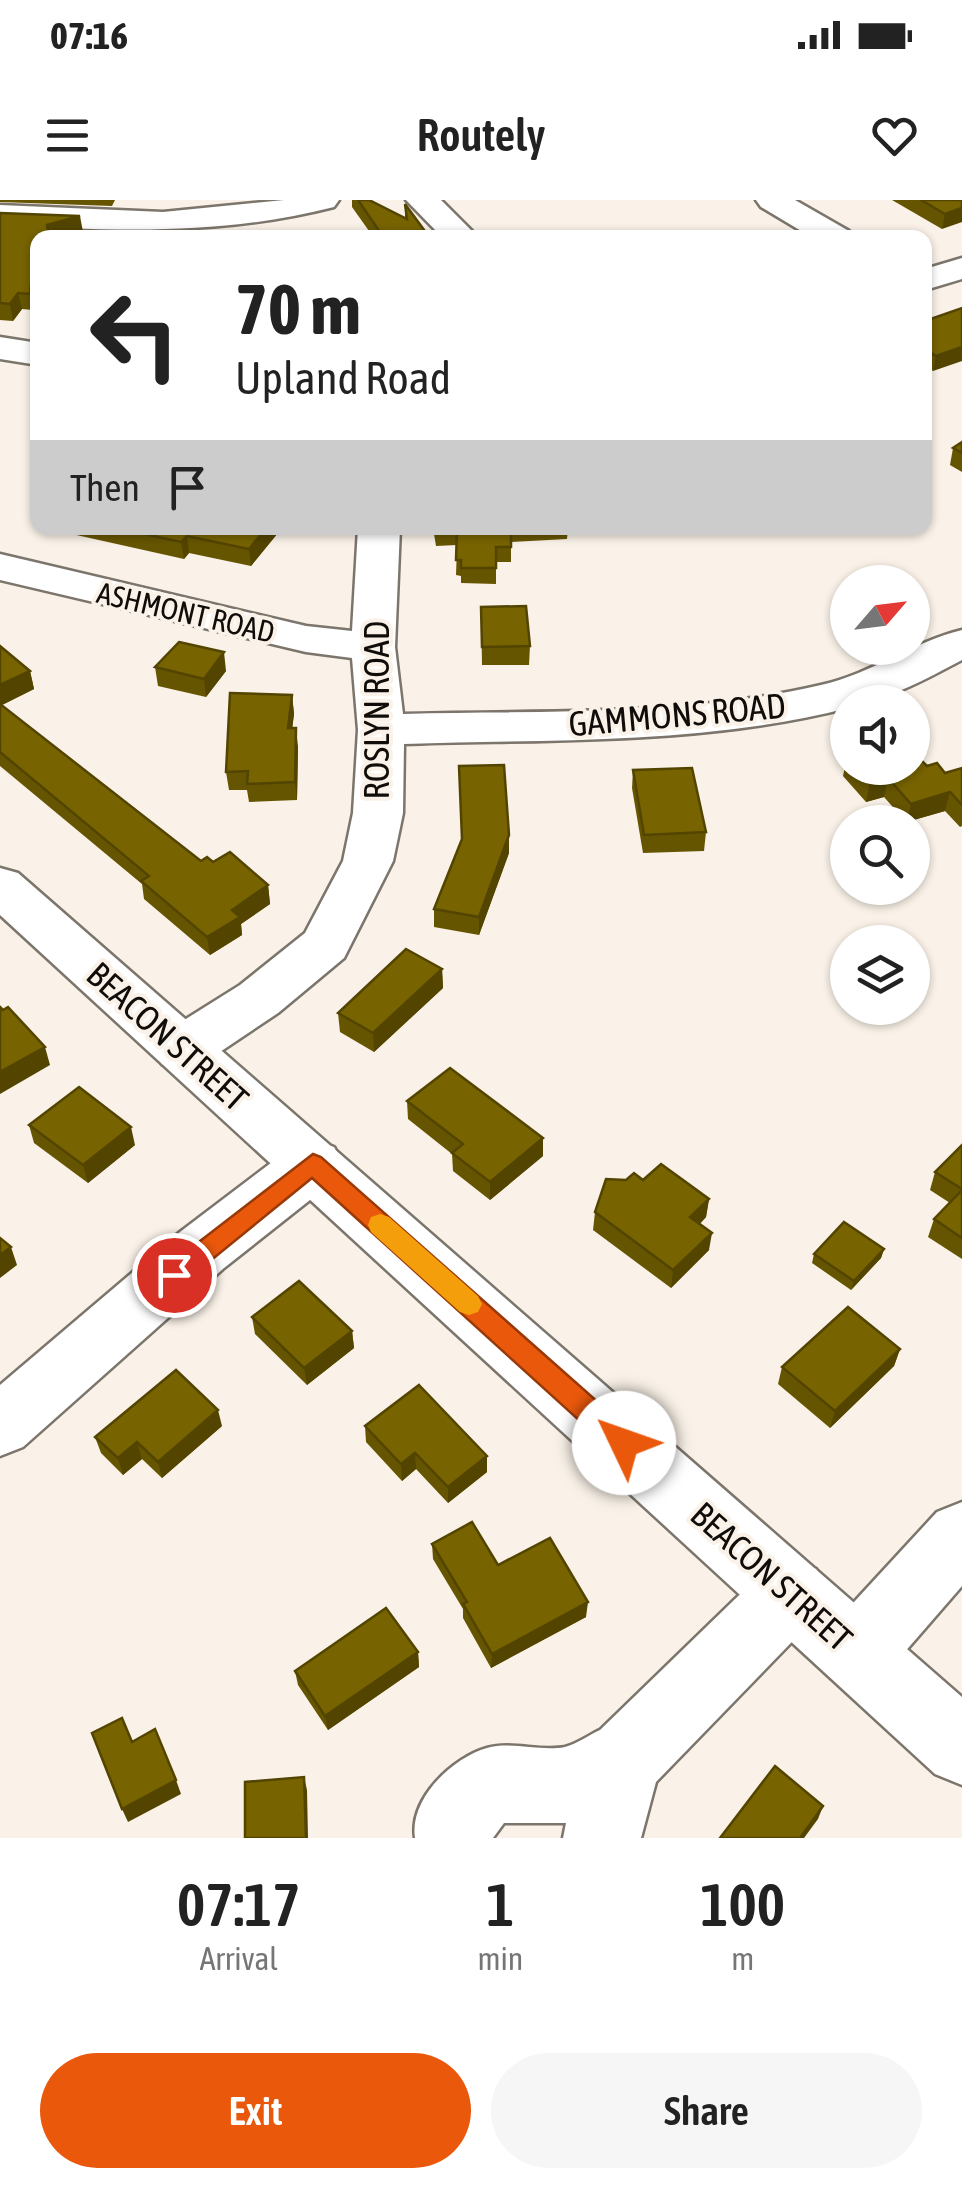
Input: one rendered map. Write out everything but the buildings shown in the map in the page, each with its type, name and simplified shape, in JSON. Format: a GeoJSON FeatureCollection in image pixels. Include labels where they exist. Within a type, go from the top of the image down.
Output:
{"type":"FeatureCollection","features":[{"type":"Feature","properties":{"kind":"street"},"geometry":{"type":"LineString","coordinates":[[0,216],[205,222],[280,213],[324,200]]}},
{"type":"Feature","properties":{"kind":"street"},"geometry":{"type":"LineString","coordinates":[[422,200],[454,230]]}},
{"type":"Feature","properties":{"kind":"street"},"geometry":{"type":"LineString","coordinates":[[772,200],[823,230]]}},
{"type":"Feature","properties":{"kind":"street"},"geometry":{"type":"LineString","coordinates":[[932,278],[962,268]]}},
{"type":"Feature","properties":{"kind":"street"},"geometry":{"type":"LineString","coordinates":[[0,348],[30,353]]}},
{"type":"Feature","properties":{"kind":"street","name":"ROSLYN ROAD"},"geometry":{"type":"LineString","coordinates":[[182,1049],[258,999],[325,945],[368,861],[378,813],[381,730],[373,647],[379,535]]}},
{"type":"Feature","properties":{"kind":"street","name":"ASHMONT ROAD"},"geometry":{"type":"LineString","coordinates":[[0,567],[306,639],[373,647]]}},
{"type":"Feature","properties":{"kind":"street","name":"GAMMONS ROAD"},"geometry":{"type":"LineString","coordinates":[[381,730],[693,720],[767,711],[834,697],[878,682],[962,643]]}},
{"type":"Feature","properties":{"kind":"street","name":"BEACON STREET"},"geometry":{"type":"LineString","coordinates":[[0,886],[962,1746]]}},
{"type":"Feature","properties":{"kind":"street"},"geometry":{"type":"LineString","coordinates":[[0,1426],[202,1250],[313,1164]]}},
{"type":"Feature","properties":{"kind":"street"},"geometry":{"type":"LineString","coordinates":[[857,1652],[962,1535]]}},
{"type":"Feature","properties":{"kind":"street"},"geometry":{"type":"LineString","coordinates":[[454,1838],[452,1826],[468,1804],[490,1785],[569,1786],[627,1757],[790,1593]]}},
{"type":"Feature","properties":{"kind":"street"},"geometry":{"type":"LineString","coordinates":[[602,1838],[609,1804],[627,1757]]}},
{"type":"Feature","properties":{"kind":"slow traffic"},"geometry":{"type":"LineString","coordinates":[[380,1225],[469,1304]]}},
{"type":"Feature","properties":{"kind":"route"},"geometry":{"type":"LineString","coordinates":[[174,1275],[313,1164],[624,1443]]}}]}
